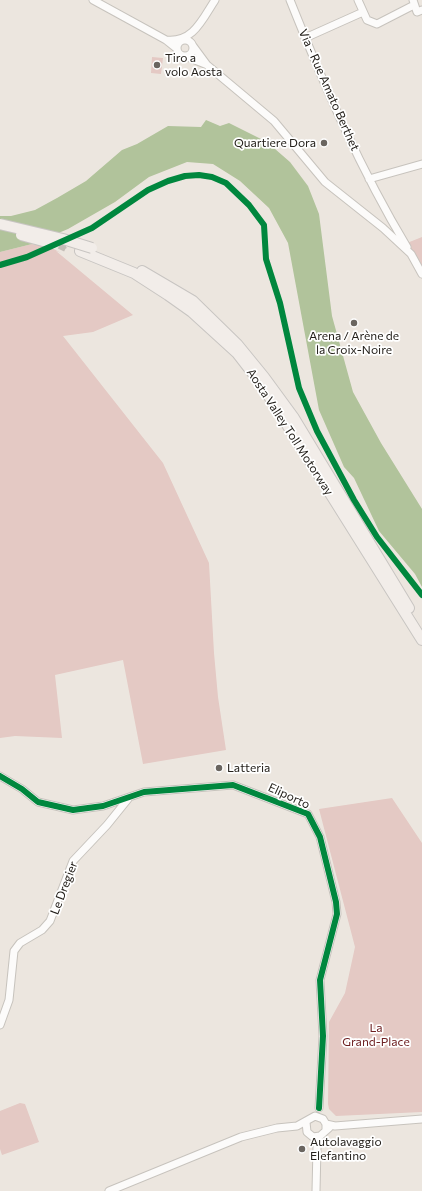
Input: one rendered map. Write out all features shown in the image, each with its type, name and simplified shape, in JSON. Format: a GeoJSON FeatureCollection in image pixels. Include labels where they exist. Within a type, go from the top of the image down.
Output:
{"type":"FeatureCollection","features":[{"type":"Feature","properties":{"kind":"highway","name":"Aosta Valley Toll Motorway"},"geometry":{"type":"LineString","coordinates":[[0,224],[51,236],[92,248],[142,270],[193,301],[237,344],[264,377],[294,418],[422,628]]}},
{"type":"Feature","properties":{"kind":"highway","name":"Aosta Valley Toll Motorway"},"geometry":{"type":"LineString","coordinates":[[0,231],[80,251],[134,273],[192,312],[237,353],[286,423],[422,640]]}},
{"type":"Feature","properties":{"kind":"street"},"geometry":{"type":"LineString","coordinates":[[93,0],[166,40],[176,48],[178,53],[208,65]]}},
{"type":"Feature","properties":{"kind":"street"},"geometry":{"type":"LineString","coordinates":[[185,56],[190,54],[196,29],[215,0]]}},
{"type":"Feature","properties":{"kind":"street","name":"Via - Rue Amato Berthet"},"geometry":{"type":"LineString","coordinates":[[290,0],[335,108],[369,179],[422,274]]}},
{"type":"Feature","properties":{"kind":"street"},"geometry":{"type":"LineString","coordinates":[[358,0],[370,23],[377,24],[417,7]]}},
{"type":"Feature","properties":{"kind":"street"},"geometry":{"type":"LineString","coordinates":[[305,38],[363,12]]}},
{"type":"Feature","properties":{"kind":"street"},"geometry":{"type":"LineString","coordinates":[[176,48],[178,43],[196,29]]}},
{"type":"Feature","properties":{"kind":"street"},"geometry":{"type":"LineString","coordinates":[[166,40],[183,39],[192,45],[208,65],[269,117],[325,182],[383,228],[411,254]]}},
{"type":"Feature","properties":{"kind":"street"},"geometry":{"type":"LineString","coordinates":[[369,179],[422,164]]}},
{"type":"Feature","properties":{"kind":"street","name":"Eliporto"},"geometry":{"type":"LineString","coordinates":[[0,776],[22,789],[38,802],[73,810],[103,806],[128,799],[144,792],[233,784],[308,814],[313,822],[324,853],[336,902],[337,914],[320,980],[323,1036],[319,1108],[321,1117]]}},
{"type":"Feature","properties":{"kind":"street","name":"Le Dregier"},"geometry":{"type":"LineString","coordinates":[[0,1026],[9,1000],[14,951],[20,943],[42,930],[50,921],[73,861],[107,825],[128,799]]}},
{"type":"Feature","properties":{"kind":"street"},"geometry":{"type":"LineString","coordinates":[[306,1126],[319,1108]]}},
{"type":"Feature","properties":{"kind":"street"},"geometry":{"type":"LineString","coordinates":[[313,1116],[321,1117],[326,1127]]}},
{"type":"Feature","properties":{"kind":"street"},"geometry":{"type":"LineString","coordinates":[[316,1191],[317,1137],[326,1127],[422,1119]]}},
{"type":"Feature","properties":{"kind":"street"},"geometry":{"type":"LineString","coordinates":[[108,1191],[240,1138],[271,1129],[306,1126]]}},
{"type":"Feature","properties":{"kind":"street"},"geometry":{"type":"LineString","coordinates":[[306,1126],[309,1134],[317,1137]]}},
{"type":"Feature","properties":{"kind":"green space","name":"Tiro a volo Aosta"},"geometry":{"type":"Polygon","coordinates":[[[152,57],[163,58],[161,74],[151,73],[152,57]]]}},
{"type":"Feature","properties":{"kind":"green space"},"geometry":{"type":"Polygon","coordinates":[[[422,237],[422,270],[407,243],[422,237]]]}},
{"type":"Feature","properties":{"kind":"green space"},"geometry":{"type":"Polygon","coordinates":[[[32,244],[50,247],[61,253],[56,251],[133,315],[93,332],[63,336],[163,463],[209,563],[218,697],[226,750],[143,764],[123,660],[55,675],[62,738],[15,736],[0,738],[0,252],[32,244]]]}},
{"type":"Feature","properties":{"kind":"green space","name":"La Grand-Place"},"geometry":{"type":"Polygon","coordinates":[[[392,798],[422,843],[422,1112],[336,1116],[329,1109],[328,1104],[329,1022],[345,993],[355,947],[319,809],[392,798]]]}},
{"type":"Feature","properties":{"kind":"green space"},"geometry":{"type":"Polygon","coordinates":[[[20,1103],[25,1104],[39,1142],[2,1155],[0,1149],[0,1111],[20,1103]]]}},
{"type":"Feature","properties":{"kind":"shaded area"},"geometry":{"type":"Polygon","coordinates":[[[206,120],[220,126],[229,123],[267,142],[290,162],[308,186],[319,214],[332,316],[353,392],[381,443],[422,509],[422,587],[415,574],[379,531],[354,478],[344,467],[319,410],[288,243],[269,208],[240,181],[213,164],[187,162],[149,177],[115,202],[68,229],[32,244],[0,252],[0,216],[11,216],[35,210],[86,181],[122,150],[137,144],[168,126],[201,127],[206,120]]]}},
{"type":"Feature","properties":{"kind":"tunnel"},"geometry":{"type":"LineString","coordinates":[[61,250],[63,246],[73,241]]}},
{"type":"Feature","properties":{"kind":"cycle path"},"geometry":{"type":"LineString","coordinates":[[0,265],[27,257],[92,228],[148,190],[168,181],[185,176],[199,175],[212,177],[226,183],[249,205],[264,225],[266,259],[280,303],[299,388],[317,431],[354,500],[377,537],[422,595]]}},
{"type":"Feature","properties":{"kind":"cycle path"},"geometry":{"type":"LineString","coordinates":[[0,776],[22,789],[38,802],[73,810],[103,806],[144,792],[233,785],[308,814],[320,837],[336,902],[337,914],[320,980],[323,1036],[319,1108]]}},
{"type":"Feature","properties":{"kind":"place","name":"Tiro a volo Aosta"},"geometry":{"type":"Point","coordinates":[157,65]}},
{"type":"Feature","properties":{"kind":"place","name":"Quartiere Dora"},"geometry":{"type":"Point","coordinates":[324,143]}},
{"type":"Feature","properties":{"kind":"place","name":"Arena / Arène de la Croix-Noire"},"geometry":{"type":"Point","coordinates":[354,323]}},
{"type":"Feature","properties":{"kind":"place","name":"Latteria"},"geometry":{"type":"Point","coordinates":[219,768]}},
{"type":"Feature","properties":{"kind":"place","name":"Autolavaggio Elefantino"},"geometry":{"type":"Point","coordinates":[302,1149]}}]}
